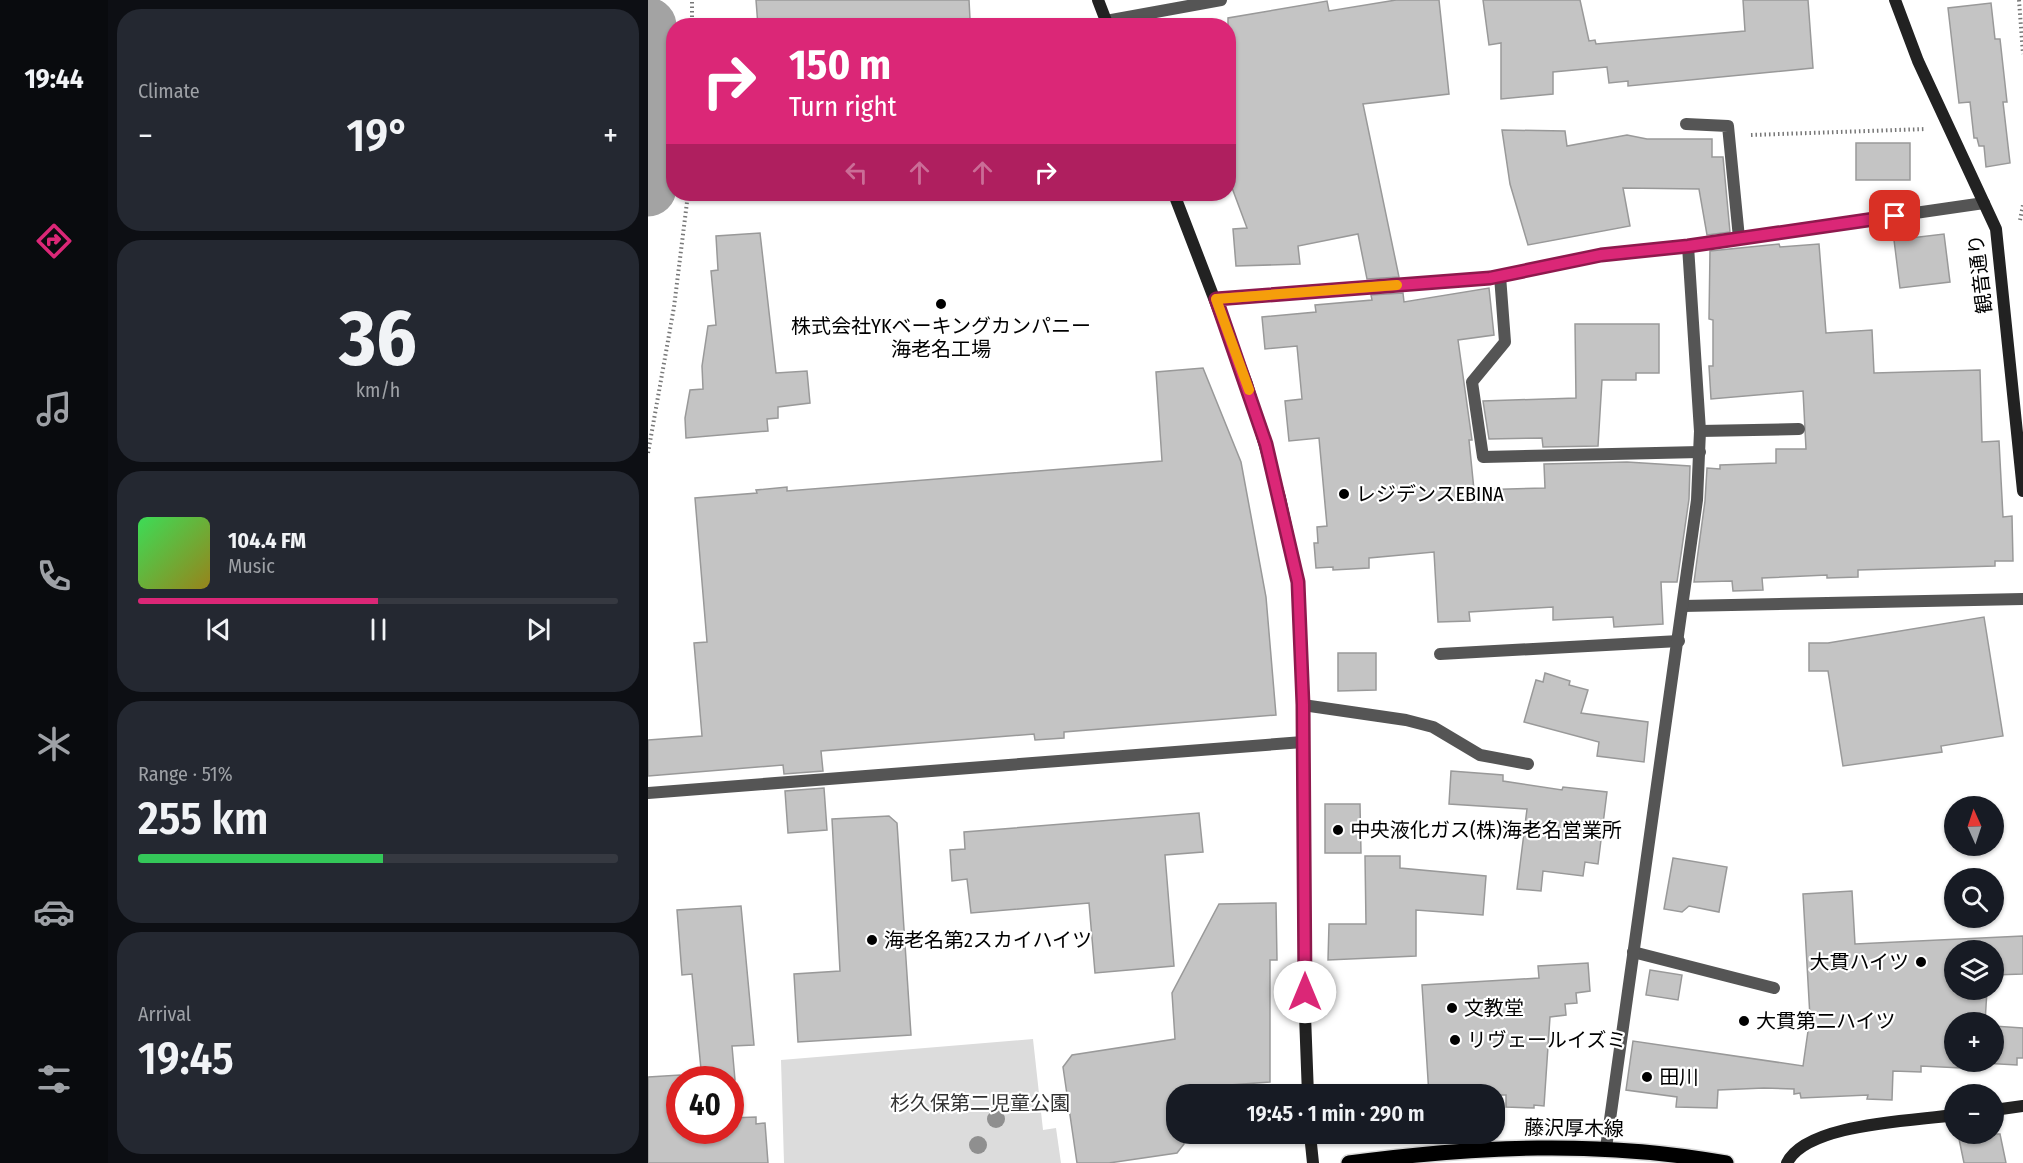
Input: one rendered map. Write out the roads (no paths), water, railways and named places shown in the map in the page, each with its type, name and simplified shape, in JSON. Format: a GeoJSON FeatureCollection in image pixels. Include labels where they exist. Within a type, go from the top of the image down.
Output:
{"type":"FeatureCollection","features":[{"type":"Feature","properties":{"kind":"main road","name":"藤沢厚木線"},"geometry":{"type":"LineString","coordinates":[[1349,1163],[1403,1160],[1502,1148],[1606,1148],[1674,1154],[1726,1163]]}},
{"type":"Feature","properties":{"kind":"street"},"geometry":{"type":"LineString","coordinates":[[1098,0],[1105,18]]}},
{"type":"Feature","properties":{"kind":"street"},"geometry":{"type":"LineString","coordinates":[[1132,18],[1221,0]]}},
{"type":"Feature","properties":{"kind":"street","name":"観音通り"},"geometry":{"type":"LineString","coordinates":[[1895,0],[1917,61],[1996,229],[2023,491]]}},
{"type":"Feature","properties":{"kind":"street"},"geometry":{"type":"LineString","coordinates":[[1686,124],[1728,126],[1739,238]]}},
{"type":"Feature","properties":{"kind":"street"},"geometry":{"type":"LineString","coordinates":[[1177,201],[1216,299],[1266,444],[1298,582],[1303,705],[1308,1084]]}},
{"type":"Feature","properties":{"kind":"street"},"geometry":{"type":"LineString","coordinates":[[1216,299],[1500,276],[1601,255],[1688,246],[1984,203]]}},
{"type":"Feature","properties":{"kind":"street"},"geometry":{"type":"LineString","coordinates":[[1606,1148],[1697,500],[1700,431],[1688,246]]}},
{"type":"Feature","properties":{"kind":"street"},"geometry":{"type":"LineString","coordinates":[[1500,276],[1505,342],[1472,382],[1483,457],[1700,452]]}},
{"type":"Feature","properties":{"kind":"street"},"geometry":{"type":"LineString","coordinates":[[1700,431],[1799,429]]}},
{"type":"Feature","properties":{"kind":"street"},"geometry":{"type":"LineString","coordinates":[[1683,606],[2023,599]]}},
{"type":"Feature","properties":{"kind":"street"},"geometry":{"type":"LineString","coordinates":[[1440,654],[1678,641]]}},
{"type":"Feature","properties":{"kind":"street"},"geometry":{"type":"LineString","coordinates":[[1303,705],[1406,720],[1433,727],[1480,755],[1528,764]]}},
{"type":"Feature","properties":{"kind":"street"},"geometry":{"type":"LineString","coordinates":[[648,793],[1303,742]]}},
{"type":"Feature","properties":{"kind":"street"},"geometry":{"type":"LineString","coordinates":[[1633,952],[1774,988]]}},
{"type":"Feature","properties":{"kind":"street"},"geometry":{"type":"LineString","coordinates":[[2004,1109],[2023,1106]]}},
{"type":"Feature","properties":{"kind":"street"},"geometry":{"type":"LineString","coordinates":[[1787,1163],[1791,1156],[1810,1141],[1844,1130],[1944,1116]]}},
{"type":"Feature","properties":{"kind":"street"},"geometry":{"type":"LineString","coordinates":[[1311,1144],[1313,1163]]}},
{"type":"Feature","properties":{"kind":"waterway"},"geometry":{"type":"LineString","coordinates":[[648,26],[651,49],[648,188]]}},
{"type":"Feature","properties":{"kind":"place","name":"株式会社YKベーキングカンパニー 海老名工場"},"geometry":{"type":"Point","coordinates":[941,304]}},
{"type":"Feature","properties":{"kind":"place","name":"レジデンスEBINA"},"geometry":{"type":"Point","coordinates":[1344,494]}},
{"type":"Feature","properties":{"kind":"place","name":"中央液化ガス(株)海老名営業所"},"geometry":{"type":"Point","coordinates":[1338,830]}},
{"type":"Feature","properties":{"kind":"place","name":"海老名第2スカイハイツ"},"geometry":{"type":"Point","coordinates":[872,940]}},
{"type":"Feature","properties":{"kind":"place","name":"大貫ハイツ"},"geometry":{"type":"Point","coordinates":[1921,962]}},
{"type":"Feature","properties":{"kind":"place","name":"文教堂"},"geometry":{"type":"Point","coordinates":[1452,1008]}},
{"type":"Feature","properties":{"kind":"place","name":"大貫第二ハイツ"},"geometry":{"type":"Point","coordinates":[1744,1021]}},
{"type":"Feature","properties":{"kind":"place","name":"リヴェールイズミ"},"geometry":{"type":"Point","coordinates":[1455,1040]}},
{"type":"Feature","properties":{"kind":"place","name":"田川"},"geometry":{"type":"Point","coordinates":[1647,1077]}},
{"type":"Feature","properties":{"kind":"park label","name":"杉久保第二児童公園"},"geometry":{"type":"Point","coordinates":[980,1103]}}]}
